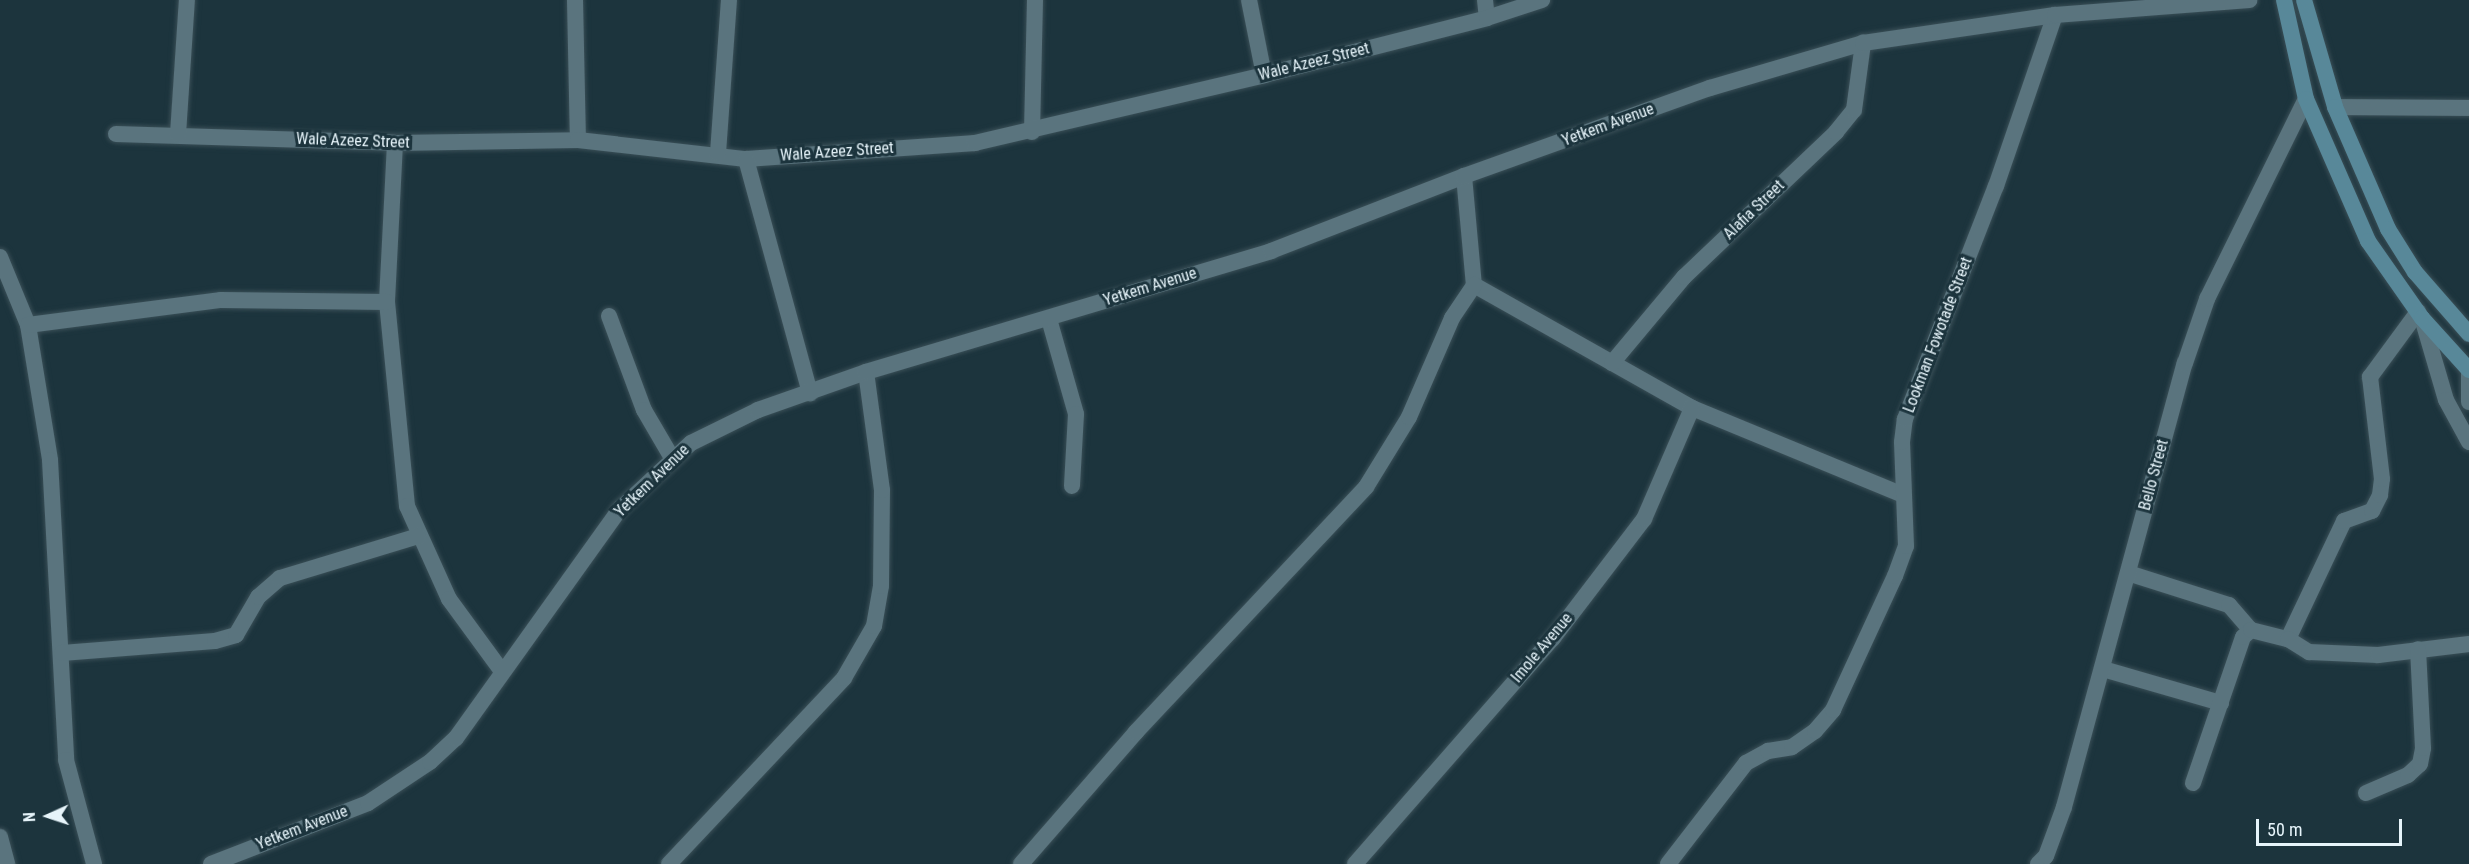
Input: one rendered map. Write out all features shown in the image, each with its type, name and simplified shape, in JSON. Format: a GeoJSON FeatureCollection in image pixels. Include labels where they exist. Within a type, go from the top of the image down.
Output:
{"type":"FeatureCollection","features":[{"type":"Feature","properties":{"kind":"main road"},"geometry":{"type":"LineString","coordinates":[[2284,0],[2306,99],[2368,241],[2420,315],[2469,370]]}},
{"type":"Feature","properties":{"kind":"main road"},"geometry":{"type":"LineString","coordinates":[[2304,0],[2335,107],[2388,229],[2415,272],[2469,334]]}},
{"type":"Feature","properties":{"kind":"street"},"geometry":{"type":"LineString","coordinates":[[178,134],[187,0]]}},
{"type":"Feature","properties":{"kind":"street"},"geometry":{"type":"LineString","coordinates":[[575,0],[578,140]]}},
{"type":"Feature","properties":{"kind":"street"},"geometry":{"type":"LineString","coordinates":[[718,153],[729,0]]}},
{"type":"Feature","properties":{"kind":"street"},"geometry":{"type":"LineString","coordinates":[[1032,132],[1035,0]]}},
{"type":"Feature","properties":{"kind":"street"},"geometry":{"type":"LineString","coordinates":[[1249,0],[1264,75]]}},
{"type":"Feature","properties":{"kind":"street"},"geometry":{"type":"LineString","coordinates":[[1485,0],[1487,18]]}},
{"type":"Feature","properties":{"kind":"street","name":"Wale Azeez Street"},"geometry":{"type":"LineString","coordinates":[[116,134],[178,134],[395,144],[578,140],[718,153],[746,159],[975,143],[1032,132],[1264,75],[1487,18],[1542,0]]}},
{"type":"Feature","properties":{"kind":"street","name":"Yetkem Avenue"},"geometry":{"type":"LineString","coordinates":[[211,864],[368,803],[401,782],[456,738],[501,670],[620,509],[672,458],[691,443],[758,410],[866,372],[1271,251],[1464,176],[1710,88],[1863,43],[2055,15],[2249,0]]}},
{"type":"Feature","properties":{"kind":"street","name":"Lookman Fowotade Street"},"geometry":{"type":"LineString","coordinates":[[1668,864],[1746,763],[1768,751],[1792,747],[1815,731],[1833,710],[1906,546],[1905,419],[1996,186],[2055,15]]}},
{"type":"Feature","properties":{"kind":"street","name":"Alafia Street"},"geometry":{"type":"LineString","coordinates":[[1612,363],[1684,277],[1836,132],[1854,110],[1863,43]]}},
{"type":"Feature","properties":{"kind":"street","name":"Bello Street"},"geometry":{"type":"LineString","coordinates":[[2038,864],[2046,856],[2064,807],[2185,363],[2207,299],[2306,99]]}},
{"type":"Feature","properties":{"kind":"street"},"geometry":{"type":"LineString","coordinates":[[2335,107],[2469,108]]}},
{"type":"Feature","properties":{"kind":"street"},"geometry":{"type":"LineString","coordinates":[[395,144],[387,302],[407,506],[418,536],[449,599],[501,670]]}},
{"type":"Feature","properties":{"kind":"street"},"geometry":{"type":"LineString","coordinates":[[746,159],[810,393]]}},
{"type":"Feature","properties":{"kind":"street"},"geometry":{"type":"LineString","coordinates":[[1021,864],[1144,723],[1366,487],[1409,417],[1452,318],[1474,285],[1464,176]]}},
{"type":"Feature","properties":{"kind":"street"},"geometry":{"type":"LineString","coordinates":[[0,257],[28,325],[50,460],[66,760],[94,864]]}},
{"type":"Feature","properties":{"kind":"street"},"geometry":{"type":"LineString","coordinates":[[1474,285],[1692,408],[1904,495]]}},
{"type":"Feature","properties":{"kind":"street"},"geometry":{"type":"LineString","coordinates":[[28,325],[221,300],[387,302]]}},
{"type":"Feature","properties":{"kind":"street"},"geometry":{"type":"LineString","coordinates":[[2420,315],[2446,400],[2469,442]]}},
{"type":"Feature","properties":{"kind":"street"},"geometry":{"type":"LineString","coordinates":[[2288,639],[2344,521],[2372,511],[2380,495],[2382,479],[2370,376],[2420,315]]}},
{"type":"Feature","properties":{"kind":"street"},"geometry":{"type":"LineString","coordinates":[[609,316],[644,410],[672,458]]}},
{"type":"Feature","properties":{"kind":"street"},"geometry":{"type":"LineString","coordinates":[[1049,319],[1076,414],[1072,486]]}},
{"type":"Feature","properties":{"kind":"street"},"geometry":{"type":"LineString","coordinates":[[2469,370],[2469,402]]}},
{"type":"Feature","properties":{"kind":"street"},"geometry":{"type":"LineString","coordinates":[[669,864],[844,678],[874,626],[881,586],[882,490],[866,372]]}},
{"type":"Feature","properties":{"kind":"street","name":"Imole Avenue"},"geometry":{"type":"LineString","coordinates":[[1355,864],[1553,638],[1644,519],[1692,408]]}},
{"type":"Feature","properties":{"kind":"street"},"geometry":{"type":"LineString","coordinates":[[62,653],[215,641],[236,635],[258,597],[280,578],[418,536]]}},
{"type":"Feature","properties":{"kind":"street"},"geometry":{"type":"LineString","coordinates":[[2128,573],[2229,605],[2251,630],[2288,639],[2309,652],[2378,655],[2469,644]]}},
{"type":"Feature","properties":{"kind":"street"},"geometry":{"type":"LineString","coordinates":[[2193,783],[2243,637],[2251,630]]}},
{"type":"Feature","properties":{"kind":"street"},"geometry":{"type":"LineString","coordinates":[[2366,793],[2408,775],[2420,764],[2423,748],[2418,649]]}},
{"type":"Feature","properties":{"kind":"street"},"geometry":{"type":"LineString","coordinates":[[2103,669],[2221,703]]}},
{"type":"Feature","properties":{"kind":"street"},"geometry":{"type":"LineString","coordinates":[[0,837],[7,864]]}}]}
